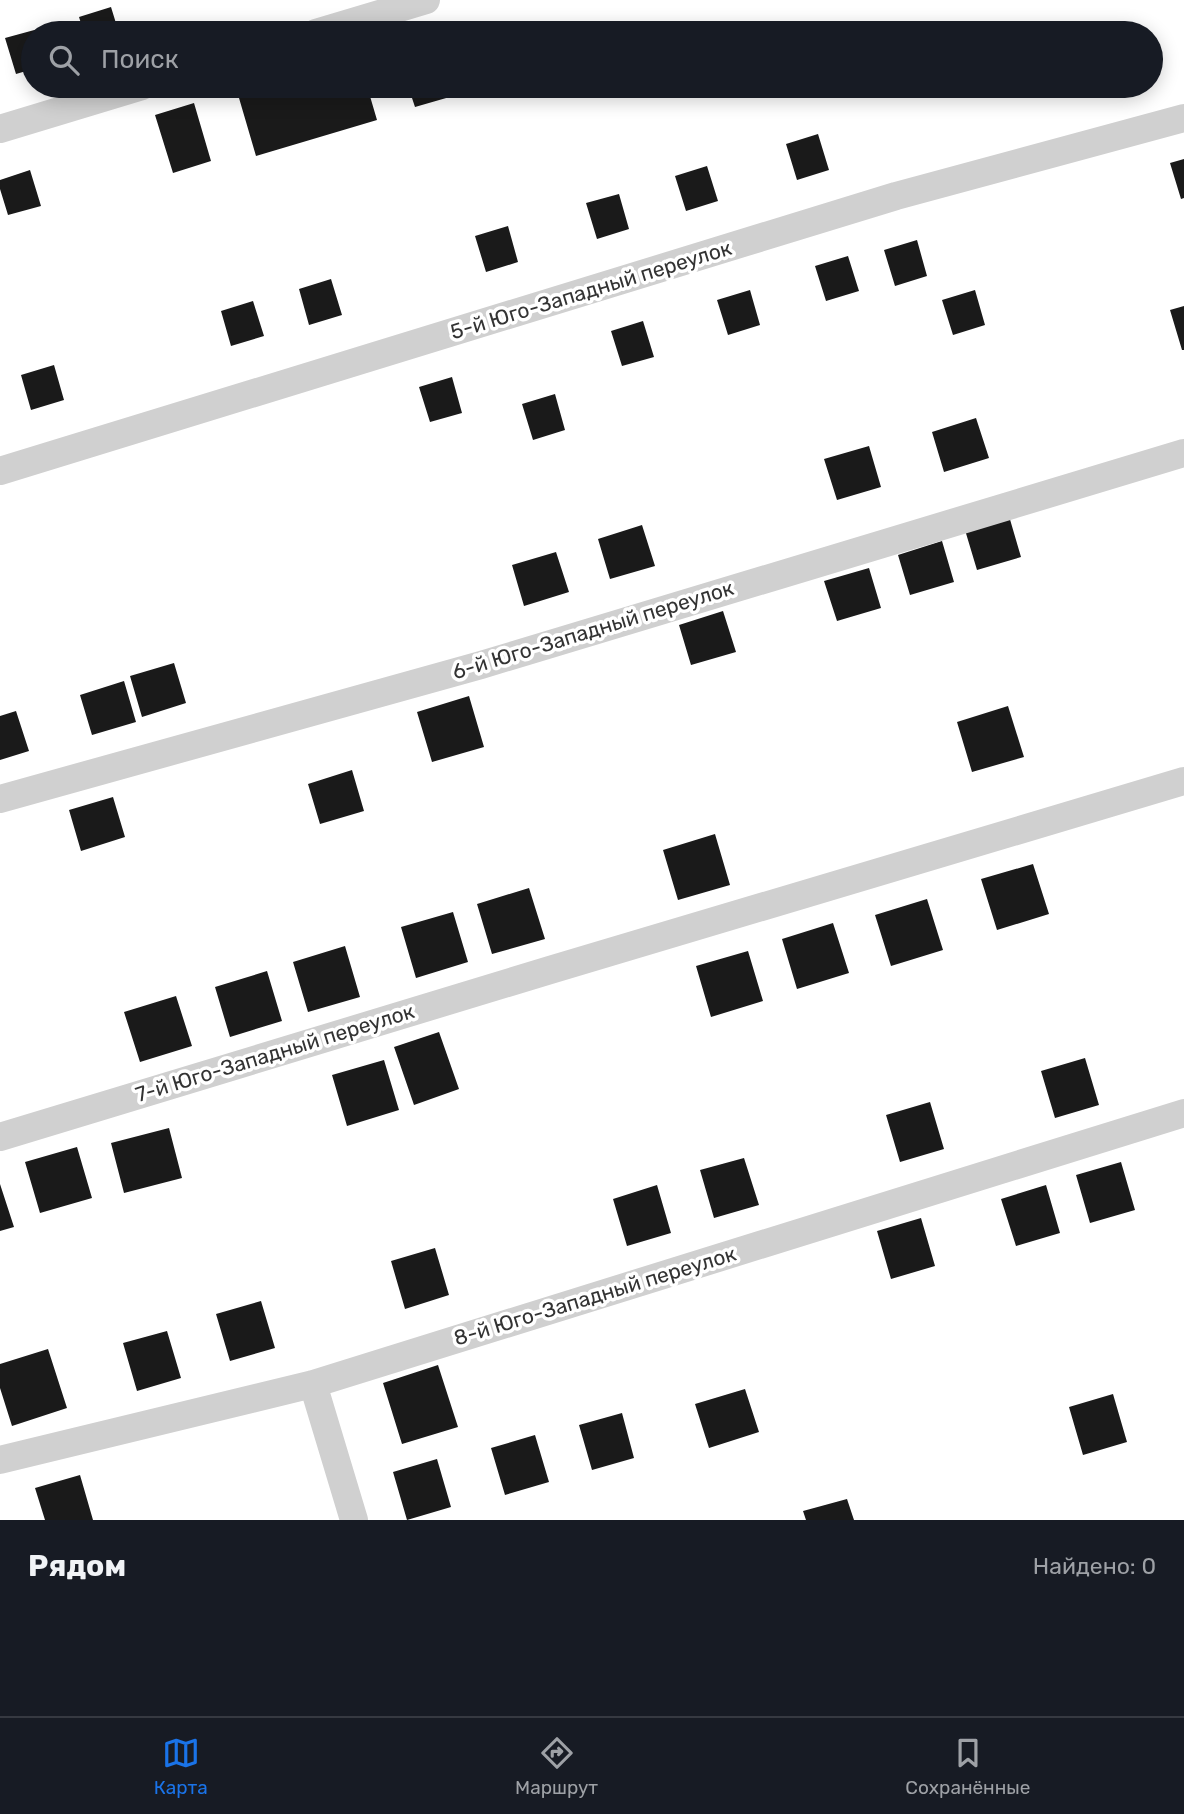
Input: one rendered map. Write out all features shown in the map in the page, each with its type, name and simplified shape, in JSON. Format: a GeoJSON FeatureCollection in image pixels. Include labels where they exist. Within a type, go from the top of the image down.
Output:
{"type":"FeatureCollection","features":[{"type":"Feature","properties":{"kind":"street"},"geometry":{"type":"LineString","coordinates":[[356,21],[426,0]]}},
{"type":"Feature","properties":{"kind":"street"},"geometry":{"type":"LineString","coordinates":[[0,129],[102,98]]}},
{"type":"Feature","properties":{"kind":"street","name":"5-й Юго-Западный переулок"},"geometry":{"type":"LineString","coordinates":[[0,471],[896,196],[1184,118]]}},
{"type":"Feature","properties":{"kind":"street","name":"6-й Юго-Западный переулок"},"geometry":{"type":"LineString","coordinates":[[0,799],[481,665],[1184,453]]}},
{"type":"Feature","properties":{"kind":"street","name":"7-й Юго-Западный переулок"},"geometry":{"type":"LineString","coordinates":[[0,1137],[1184,781]]}},
{"type":"Feature","properties":{"kind":"street","name":"8-й Юго-Западный переулок"},"geometry":{"type":"LineString","coordinates":[[0,1460],[313,1384],[1184,1112]]}},
{"type":"Feature","properties":{"kind":"street"},"geometry":{"type":"LineString","coordinates":[[313,1384],[354,1520]]}},
{"type":"Feature","properties":{"kind":"building"},"geometry":{"type":"Polygon","coordinates":[[[111,7],[115,21],[80,21],[79,17],[111,7]]]}},
{"type":"Feature","properties":{"kind":"building"},"geometry":{"type":"Polygon","coordinates":[[[21,34],[21,73],[16,74],[5,38],[21,34]]]}},
{"type":"Feature","properties":{"kind":"building"},"geometry":{"type":"Polygon","coordinates":[[[239,98],[371,98],[377,120],[256,156],[239,98]]]}},
{"type":"Feature","properties":{"kind":"building"},"geometry":{"type":"Polygon","coordinates":[[[412,98],[446,98],[415,107],[412,98]]]}},
{"type":"Feature","properties":{"kind":"building"},"geometry":{"type":"Polygon","coordinates":[[[194,103],[211,161],[173,173],[155,115],[194,103]]]}},
{"type":"Feature","properties":{"kind":"building"},"geometry":{"type":"Polygon","coordinates":[[[818,134],[829,170],[797,180],[786,144],[818,134]]]}},
{"type":"Feature","properties":{"kind":"building"},"geometry":{"type":"Polygon","coordinates":[[[1184,159],[1184,198],[1181,199],[1170,163],[1184,159]]]}},
{"type":"Feature","properties":{"kind":"building"},"geometry":{"type":"Polygon","coordinates":[[[707,166],[718,201],[686,211],[675,176],[707,166]]]}},
{"type":"Feature","properties":{"kind":"building"},"geometry":{"type":"Polygon","coordinates":[[[30,170],[41,206],[8,215],[0,180],[30,170]]]}},
{"type":"Feature","properties":{"kind":"building"},"geometry":{"type":"Polygon","coordinates":[[[619,194],[629,229],[597,239],[586,203],[619,194]]]}},
{"type":"Feature","properties":{"kind":"building"},"geometry":{"type":"Polygon","coordinates":[[[508,226],[518,262],[486,272],[475,236],[508,226]]]}},
{"type":"Feature","properties":{"kind":"building"},"geometry":{"type":"Polygon","coordinates":[[[917,240],[927,276],[895,286],[884,250],[917,240]]]}},
{"type":"Feature","properties":{"kind":"building"},"geometry":{"type":"Polygon","coordinates":[[[848,256],[859,291],[826,301],[815,266],[848,256]]]}},
{"type":"Feature","properties":{"kind":"building"},"geometry":{"type":"Polygon","coordinates":[[[331,279],[342,315],[309,325],[299,289],[331,279]]]}},
{"type":"Feature","properties":{"kind":"building"},"geometry":{"type":"Polygon","coordinates":[[[750,290],[760,325],[728,335],[717,300],[750,290]]]}},
{"type":"Feature","properties":{"kind":"building"},"geometry":{"type":"Polygon","coordinates":[[[975,290],[985,325],[953,335],[942,300],[975,290]]]}},
{"type":"Feature","properties":{"kind":"building"},"geometry":{"type":"Polygon","coordinates":[[[253,301],[264,336],[231,346],[221,311],[253,301]]]}},
{"type":"Feature","properties":{"kind":"building"},"geometry":{"type":"Polygon","coordinates":[[[1184,306],[1184,350],[1182,350],[1170,310],[1184,306]]]}},
{"type":"Feature","properties":{"kind":"building"},"geometry":{"type":"Polygon","coordinates":[[[643,321],[654,357],[622,366],[611,331],[643,321]]]}},
{"type":"Feature","properties":{"kind":"building"},"geometry":{"type":"Polygon","coordinates":[[[54,365],[64,400],[31,410],[21,375],[54,365]]]}},
{"type":"Feature","properties":{"kind":"building"},"geometry":{"type":"Polygon","coordinates":[[[452,377],[462,413],[430,422],[419,387],[452,377]]]}},
{"type":"Feature","properties":{"kind":"building"},"geometry":{"type":"Polygon","coordinates":[[[555,394],[565,430],[533,440],[522,404],[555,394]]]}},
{"type":"Feature","properties":{"kind":"building"},"geometry":{"type":"Polygon","coordinates":[[[976,418],[989,458],[944,472],[932,432],[976,418]]]}},
{"type":"Feature","properties":{"kind":"building"},"geometry":{"type":"Polygon","coordinates":[[[869,446],[881,487],[837,500],[824,459],[869,446]]]}},
{"type":"Feature","properties":{"kind":"building"},"geometry":{"type":"Polygon","coordinates":[[[1009,516],[1021,557],[977,570],[965,530],[1009,516]]]}},
{"type":"Feature","properties":{"kind":"building"},"geometry":{"type":"Polygon","coordinates":[[[642,525],[655,566],[610,579],[598,539],[642,525]]]}},
{"type":"Feature","properties":{"kind":"building"},"geometry":{"type":"Polygon","coordinates":[[[942,541],[954,582],[910,595],[898,555],[942,541]]]}},
{"type":"Feature","properties":{"kind":"building"},"geometry":{"type":"Polygon","coordinates":[[[556,552],[569,592],[524,606],[512,565],[556,552]]]}},
{"type":"Feature","properties":{"kind":"building"},"geometry":{"type":"Polygon","coordinates":[[[869,568],[881,608],[837,621],[824,581],[869,568]]]}},
{"type":"Feature","properties":{"kind":"building"},"geometry":{"type":"Polygon","coordinates":[[[723,611],[736,652],[691,665],[679,625],[723,611]]]}},
{"type":"Feature","properties":{"kind":"building"},"geometry":{"type":"Polygon","coordinates":[[[174,663],[186,703],[142,717],[130,676],[174,663]]]}},
{"type":"Feature","properties":{"kind":"building"},"geometry":{"type":"Polygon","coordinates":[[[124,681],[136,722],[92,735],[80,695],[124,681]]]}},
{"type":"Feature","properties":{"kind":"building"},"geometry":{"type":"Polygon","coordinates":[[[469,696],[484,747],[432,762],[417,712],[469,696]]]}},
{"type":"Feature","properties":{"kind":"building"},"geometry":{"type":"Polygon","coordinates":[[[1008,706],[1024,757],[972,772],[957,722],[1008,706]]]}},
{"type":"Feature","properties":{"kind":"building"},"geometry":{"type":"Polygon","coordinates":[[[16,711],[29,751],[0,760],[0,716],[16,711]]]}},
{"type":"Feature","properties":{"kind":"building"},"geometry":{"type":"Polygon","coordinates":[[[352,770],[364,811],[320,824],[308,784],[352,770]]]}},
{"type":"Feature","properties":{"kind":"building"},"geometry":{"type":"Polygon","coordinates":[[[113,797],[125,837],[81,851],[69,810],[113,797]]]}},
{"type":"Feature","properties":{"kind":"building"},"geometry":{"type":"Polygon","coordinates":[[[715,834],[730,885],[678,900],[663,850],[715,834]]]}},
{"type":"Feature","properties":{"kind":"building"},"geometry":{"type":"Polygon","coordinates":[[[1033,864],[1049,914],[997,930],[981,879],[1033,864]]]}},
{"type":"Feature","properties":{"kind":"building"},"geometry":{"type":"Polygon","coordinates":[[[529,888],[545,939],[492,954],[477,904],[529,888]]]}},
{"type":"Feature","properties":{"kind":"building"},"geometry":{"type":"Polygon","coordinates":[[[927,899],[943,950],[891,966],[875,915],[927,899]]]}},
{"type":"Feature","properties":{"kind":"building"},"geometry":{"type":"Polygon","coordinates":[[[453,912],[468,962],[416,978],[401,927],[453,912]]]}},
{"type":"Feature","properties":{"kind":"building"},"geometry":{"type":"Polygon","coordinates":[[[833,923],[849,973],[797,989],[782,939],[833,923]]]}},
{"type":"Feature","properties":{"kind":"building"},"geometry":{"type":"Polygon","coordinates":[[[345,946],[360,997],[308,1012],[293,962],[345,946]]]}},
{"type":"Feature","properties":{"kind":"building"},"geometry":{"type":"Polygon","coordinates":[[[748,951],[763,1001],[711,1017],[696,966],[748,951]]]}},
{"type":"Feature","properties":{"kind":"building"},"geometry":{"type":"Polygon","coordinates":[[[267,971],[282,1021],[230,1037],[215,987],[267,971]]]}},
{"type":"Feature","properties":{"kind":"building"},"geometry":{"type":"Polygon","coordinates":[[[176,996],[192,1046],[140,1062],[124,1012],[176,996]]]}},
{"type":"Feature","properties":{"kind":"building"},"geometry":{"type":"Polygon","coordinates":[[[439,1032],[459,1089],[414,1105],[394,1047],[439,1032]]]}},
{"type":"Feature","properties":{"kind":"building"},"geometry":{"type":"Polygon","coordinates":[[[1085,1058],[1099,1105],[1055,1118],[1041,1071],[1085,1058]]]}},
{"type":"Feature","properties":{"kind":"building"},"geometry":{"type":"Polygon","coordinates":[[[384,1060],[399,1110],[347,1126],[332,1075],[384,1060]]]}},
{"type":"Feature","properties":{"kind":"building"},"geometry":{"type":"Polygon","coordinates":[[[930,1102],[944,1149],[900,1162],[886,1115],[930,1102]]]}},
{"type":"Feature","properties":{"kind":"building"},"geometry":{"type":"Polygon","coordinates":[[[169,1128],[182,1178],[124,1193],[111,1143],[169,1128]]]}},
{"type":"Feature","properties":{"kind":"building"},"geometry":{"type":"Polygon","coordinates":[[[77,1147],[92,1198],[40,1213],[25,1162],[77,1147]]]}},
{"type":"Feature","properties":{"kind":"building"},"geometry":{"type":"Polygon","coordinates":[[[744,1158],[759,1205],[714,1218],[700,1170],[744,1158]]]}},
{"type":"Feature","properties":{"kind":"building"},"geometry":{"type":"Polygon","coordinates":[[[1121,1162],[1135,1210],[1090,1223],[1076,1175],[1121,1162]]]}},
{"type":"Feature","properties":{"kind":"building"},"geometry":{"type":"Polygon","coordinates":[[[0,1184],[14,1227],[0,1231],[0,1184]]]}},
{"type":"Feature","properties":{"kind":"building"},"geometry":{"type":"Polygon","coordinates":[[[657,1185],[671,1233],[627,1246],[613,1199],[657,1185]]]}},
{"type":"Feature","properties":{"kind":"building"},"geometry":{"type":"Polygon","coordinates":[[[1046,1185],[1060,1233],[1016,1246],[1001,1199],[1046,1185]]]}},
{"type":"Feature","properties":{"kind":"building"},"geometry":{"type":"Polygon","coordinates":[[[921,1218],[935,1266],[891,1279],[877,1231],[921,1218]]]}},
{"type":"Feature","properties":{"kind":"building"},"geometry":{"type":"Polygon","coordinates":[[[435,1248],[449,1295],[405,1309],[391,1261],[435,1248]]]}},
{"type":"Feature","properties":{"kind":"building"},"geometry":{"type":"Polygon","coordinates":[[[261,1301],[275,1348],[230,1361],[216,1314],[261,1301]]]}},
{"type":"Feature","properties":{"kind":"building"},"geometry":{"type":"Polygon","coordinates":[[[167,1331],[181,1378],[137,1391],[123,1343],[167,1331]]]}},
{"type":"Feature","properties":{"kind":"building"},"geometry":{"type":"Polygon","coordinates":[[[48,1349],[67,1408],[12,1426],[0,1388],[0,1364],[48,1349]]]}},
{"type":"Feature","properties":{"kind":"building"},"geometry":{"type":"Polygon","coordinates":[[[438,1365],[458,1427],[402,1444],[383,1383],[438,1365]]]}},
{"type":"Feature","properties":{"kind":"building"},"geometry":{"type":"Polygon","coordinates":[[[745,1389],[759,1432],[709,1448],[695,1404],[745,1389]]]}},
{"type":"Feature","properties":{"kind":"building"},"geometry":{"type":"Polygon","coordinates":[[[1113,1394],[1127,1442],[1083,1455],[1069,1407],[1113,1394]]]}},
{"type":"Feature","properties":{"kind":"building"},"geometry":{"type":"Polygon","coordinates":[[[622,1413],[634,1458],[592,1470],[579,1425],[622,1413]]]}},
{"type":"Feature","properties":{"kind":"building"},"geometry":{"type":"Polygon","coordinates":[[[535,1435],[549,1482],[505,1495],[491,1448],[535,1435]]]}},
{"type":"Feature","properties":{"kind":"building"},"geometry":{"type":"Polygon","coordinates":[[[437,1459],[451,1507],[407,1520],[393,1472],[437,1459]]]}},
{"type":"Feature","properties":{"kind":"building"},"geometry":{"type":"Polygon","coordinates":[[[80,1475],[93,1520],[45,1520],[35,1488],[80,1475]]]}},
{"type":"Feature","properties":{"kind":"building"},"geometry":{"type":"Polygon","coordinates":[[[847,1499],[854,1520],[806,1520],[803,1511],[847,1499]]]}}]}
